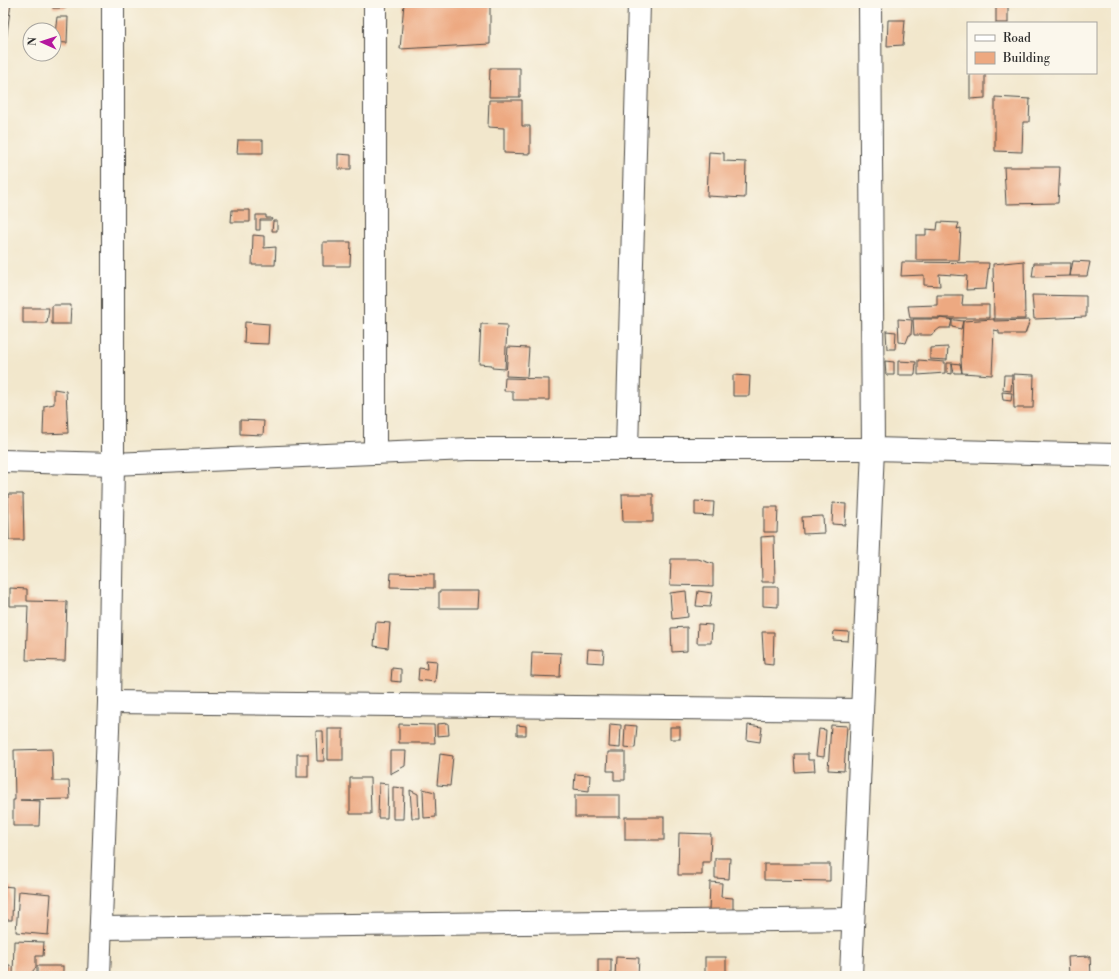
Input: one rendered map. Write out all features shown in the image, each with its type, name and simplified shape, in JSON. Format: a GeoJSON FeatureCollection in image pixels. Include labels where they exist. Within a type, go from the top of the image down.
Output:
{"type":"FeatureCollection","features":[{"type":"Feature","properties":{"kind":"street"},"geometry":{"type":"LineString","coordinates":[[99,976],[109,702],[113,464],[114,3]]}},
{"type":"Feature","properties":{"kind":"street"},"geometry":{"type":"LineString","coordinates":[[375,3],[375,453]]}},
{"type":"Feature","properties":{"kind":"street"},"geometry":{"type":"LineString","coordinates":[[626,449],[639,3]]}},
{"type":"Feature","properties":{"kind":"street"},"geometry":{"type":"LineString","coordinates":[[851,976],[872,449],[870,3]]}},
{"type":"Feature","properties":{"kind":"street"},"geometry":{"type":"LineString","coordinates":[[3,461],[113,464],[468,449],[872,449],[1116,454]]}},
{"type":"Feature","properties":{"kind":"street"},"geometry":{"type":"LineString","coordinates":[[109,702],[862,710]]}},
{"type":"Feature","properties":{"kind":"street"},"geometry":{"type":"LineString","coordinates":[[101,928],[853,919]]}},
{"type":"Feature","properties":{"kind":"building"},"geometry":{"type":"Polygon","coordinates":[[[3,3],[11,3],[6,41],[3,41],[3,3]]]}},
{"type":"Feature","properties":{"kind":"building"},"geometry":{"type":"Polygon","coordinates":[[[53,3],[66,3],[66,8],[53,8],[53,3]]]}},
{"type":"Feature","properties":{"kind":"building"},"geometry":{"type":"Polygon","coordinates":[[[404,3],[490,3],[490,44],[400,49],[404,3]]]}},
{"type":"Feature","properties":{"kind":"building"},"geometry":{"type":"Polygon","coordinates":[[[996,3],[1008,3],[1008,22],[996,22],[996,3]]]}},
{"type":"Feature","properties":{"kind":"building"},"geometry":{"type":"Polygon","coordinates":[[[57,17],[68,17],[67,43],[62,43],[62,22],[56,22],[57,17]]]}},
{"type":"Feature","properties":{"kind":"building"},"geometry":{"type":"Polygon","coordinates":[[[888,20],[905,20],[903,45],[887,46],[888,20]]]}},
{"type":"Feature","properties":{"kind":"building"},"geometry":{"type":"Polygon","coordinates":[[[490,68],[520,68],[520,97],[489,97],[490,68]]]}},
{"type":"Feature","properties":{"kind":"building"},"geometry":{"type":"Polygon","coordinates":[[[970,74],[985,74],[985,98],[970,99],[970,74]]]}},
{"type":"Feature","properties":{"kind":"building"},"geometry":{"type":"Polygon","coordinates":[[[995,97],[1030,99],[1029,122],[1023,122],[1022,152],[995,151],[995,97]]]}},
{"type":"Feature","properties":{"kind":"building"},"geometry":{"type":"Polygon","coordinates":[[[489,100],[522,100],[522,126],[530,126],[530,154],[504,153],[504,128],[488,127],[489,100]]]}},
{"type":"Feature","properties":{"kind":"building"},"geometry":{"type":"Polygon","coordinates":[[[238,140],[263,140],[263,153],[237,153],[238,140]]]}},
{"type":"Feature","properties":{"kind":"building"},"geometry":{"type":"Polygon","coordinates":[[[709,152],[724,153],[724,161],[746,162],[745,198],[707,196],[709,152]]]}},
{"type":"Feature","properties":{"kind":"building"},"geometry":{"type":"Polygon","coordinates":[[[338,154],[351,155],[351,169],[338,169],[338,154]]]}},
{"type":"Feature","properties":{"kind":"building"},"geometry":{"type":"Polygon","coordinates":[[[1004,167],[1060,167],[1058,203],[1006,204],[1004,167]]]}},
{"type":"Feature","properties":{"kind":"building"},"geometry":{"type":"Polygon","coordinates":[[[232,210],[250,210],[250,222],[231,222],[232,210]]]}},
{"type":"Feature","properties":{"kind":"building"},"geometry":{"type":"Polygon","coordinates":[[[256,215],[266,215],[266,218],[271,218],[272,220],[260,220],[260,230],[256,230],[256,215]]]}},
{"type":"Feature","properties":{"kind":"building"},"geometry":{"type":"Polygon","coordinates":[[[273,221],[277,221],[277,231],[272,231],[273,221]]]}},
{"type":"Feature","properties":{"kind":"building"},"geometry":{"type":"Polygon","coordinates":[[[938,222],[959,223],[957,229],[961,228],[959,260],[916,260],[916,235],[926,235],[926,229],[937,230],[938,222]]]}},
{"type":"Feature","properties":{"kind":"building"},"geometry":{"type":"Polygon","coordinates":[[[253,235],[264,236],[264,248],[276,247],[275,265],[252,265],[253,235]]]}},
{"type":"Feature","properties":{"kind":"building"},"geometry":{"type":"Polygon","coordinates":[[[323,242],[351,242],[350,266],[323,266],[323,242]]]}},
{"type":"Feature","properties":{"kind":"building"},"geometry":{"type":"Polygon","coordinates":[[[1024,261],[1025,319],[994,319],[993,264],[1024,261]]]}},
{"type":"Feature","properties":{"kind":"building"},"geometry":{"type":"Polygon","coordinates":[[[1073,261],[1090,262],[1087,276],[1070,276],[1073,261]]]}},
{"type":"Feature","properties":{"kind":"building"},"geometry":{"type":"Polygon","coordinates":[[[902,262],[989,263],[986,289],[966,290],[967,276],[939,274],[940,286],[924,285],[924,275],[901,276],[902,262]]]}},
{"type":"Feature","properties":{"kind":"building"},"geometry":{"type":"Polygon","coordinates":[[[1034,263],[1071,263],[1070,276],[1032,277],[1034,263]]]}},
{"type":"Feature","properties":{"kind":"building"},"geometry":{"type":"Polygon","coordinates":[[[937,295],[963,295],[962,305],[989,305],[989,318],[910,318],[908,306],[937,305],[937,295]]]}},
{"type":"Feature","properties":{"kind":"building"},"geometry":{"type":"Polygon","coordinates":[[[1032,295],[1086,296],[1086,317],[1034,319],[1032,295]]]}},
{"type":"Feature","properties":{"kind":"building"},"geometry":{"type":"Polygon","coordinates":[[[52,305],[71,305],[70,324],[52,324],[52,305]]]}},
{"type":"Feature","properties":{"kind":"building"},"geometry":{"type":"Polygon","coordinates":[[[23,308],[49,308],[47,323],[23,323],[23,308]]]}},
{"type":"Feature","properties":{"kind":"building"},"geometry":{"type":"Polygon","coordinates":[[[940,318],[963,321],[961,329],[952,327],[952,320],[950,328],[940,328],[931,335],[914,335],[913,319],[940,318]]]}},
{"type":"Feature","properties":{"kind":"building"},"geometry":{"type":"Polygon","coordinates":[[[898,319],[912,320],[911,335],[909,335],[906,343],[899,342],[898,319]]]}},
{"type":"Feature","properties":{"kind":"building"},"geometry":{"type":"Polygon","coordinates":[[[994,319],[994,321],[1030,320],[1025,334],[999,334],[999,331],[994,330],[992,375],[962,373],[961,360],[963,321],[994,319]]]}},
{"type":"Feature","properties":{"kind":"building"},"geometry":{"type":"Polygon","coordinates":[[[245,322],[269,324],[268,344],[244,343],[245,322]]]}},
{"type":"Feature","properties":{"kind":"building"},"geometry":{"type":"Polygon","coordinates":[[[481,324],[507,325],[505,369],[492,368],[492,365],[479,364],[481,324]]]}},
{"type":"Feature","properties":{"kind":"building"},"geometry":{"type":"Polygon","coordinates":[[[886,331],[896,332],[895,349],[887,349],[886,331]]]}},
{"type":"Feature","properties":{"kind":"building"},"geometry":{"type":"Polygon","coordinates":[[[508,347],[529,348],[527,377],[506,376],[508,347]]]}},
{"type":"Feature","properties":{"kind":"building"},"geometry":{"type":"Polygon","coordinates":[[[948,347],[947,360],[930,359],[930,348],[948,347]]]}},
{"type":"Feature","properties":{"kind":"building"},"geometry":{"type":"Polygon","coordinates":[[[918,360],[945,362],[945,373],[918,375],[918,360]]]}},
{"type":"Feature","properties":{"kind":"building"},"geometry":{"type":"Polygon","coordinates":[[[885,361],[894,362],[894,375],[886,375],[885,361]]]}},
{"type":"Feature","properties":{"kind":"building"},"geometry":{"type":"Polygon","coordinates":[[[898,361],[916,362],[915,375],[898,375],[898,361]]]}},
{"type":"Feature","properties":{"kind":"building"},"geometry":{"type":"Polygon","coordinates":[[[947,363],[952,363],[952,374],[947,373],[947,363]]]}},
{"type":"Feature","properties":{"kind":"building"},"geometry":{"type":"Polygon","coordinates":[[[952,363],[960,364],[962,373],[954,373],[952,363]]]}},
{"type":"Feature","properties":{"kind":"building"},"geometry":{"type":"Polygon","coordinates":[[[1013,374],[1034,375],[1033,408],[1014,408],[1013,374]]]}},
{"type":"Feature","properties":{"kind":"building"},"geometry":{"type":"Polygon","coordinates":[[[733,375],[750,376],[749,396],[733,396],[733,375]]]}},
{"type":"Feature","properties":{"kind":"building"},"geometry":{"type":"Polygon","coordinates":[[[1004,375],[1012,375],[1011,391],[1003,390],[1004,375]]]}},
{"type":"Feature","properties":{"kind":"building"},"geometry":{"type":"Polygon","coordinates":[[[505,378],[549,379],[549,400],[513,400],[513,391],[504,391],[505,378]]]}},
{"type":"Feature","properties":{"kind":"building"},"geometry":{"type":"Polygon","coordinates":[[[54,389],[66,391],[68,433],[43,434],[44,406],[54,404],[54,389]]]}},
{"type":"Feature","properties":{"kind":"building"},"geometry":{"type":"Polygon","coordinates":[[[1002,392],[1012,393],[1011,401],[1003,400],[1002,392]]]}},
{"type":"Feature","properties":{"kind":"building"},"geometry":{"type":"Polygon","coordinates":[[[240,420],[264,421],[263,435],[240,434],[240,420]]]}},
{"type":"Feature","properties":{"kind":"building"},"geometry":{"type":"Polygon","coordinates":[[[8,494],[23,494],[24,540],[9,540],[8,494]]]}},
{"type":"Feature","properties":{"kind":"building"},"geometry":{"type":"Polygon","coordinates":[[[622,494],[653,494],[653,522],[623,522],[622,494]]]}},
{"type":"Feature","properties":{"kind":"building"},"geometry":{"type":"Polygon","coordinates":[[[695,501],[714,502],[713,516],[695,515],[695,501]]]}},
{"type":"Feature","properties":{"kind":"building"},"geometry":{"type":"Polygon","coordinates":[[[833,503],[846,504],[845,525],[832,524],[833,503]]]}},
{"type":"Feature","properties":{"kind":"building"},"geometry":{"type":"Polygon","coordinates":[[[764,507],[778,507],[777,532],[764,532],[764,507]]]}},
{"type":"Feature","properties":{"kind":"building"},"geometry":{"type":"Polygon","coordinates":[[[823,516],[824,533],[803,534],[802,517],[823,516]]]}},
{"type":"Feature","properties":{"kind":"building"},"geometry":{"type":"Polygon","coordinates":[[[774,536],[775,582],[762,582],[761,537],[774,536]]]}},
{"type":"Feature","properties":{"kind":"building"},"geometry":{"type":"Polygon","coordinates":[[[671,559],[698,559],[713,564],[713,586],[670,585],[671,559]]]}},
{"type":"Feature","properties":{"kind":"building"},"geometry":{"type":"Polygon","coordinates":[[[391,573],[434,574],[434,588],[390,587],[391,573]]]}},
{"type":"Feature","properties":{"kind":"building"},"geometry":{"type":"Polygon","coordinates":[[[763,587],[778,587],[778,607],[763,606],[763,587]]]}},
{"type":"Feature","properties":{"kind":"building"},"geometry":{"type":"Polygon","coordinates":[[[10,588],[27,589],[27,601],[67,602],[65,661],[26,660],[28,606],[10,606],[10,588]]]}},
{"type":"Feature","properties":{"kind":"building"},"geometry":{"type":"Polygon","coordinates":[[[439,591],[479,591],[478,608],[439,608],[439,591]]]}},
{"type":"Feature","properties":{"kind":"building"},"geometry":{"type":"Polygon","coordinates":[[[686,591],[688,617],[672,619],[670,593],[686,591]]]}},
{"type":"Feature","properties":{"kind":"building"},"geometry":{"type":"Polygon","coordinates":[[[698,591],[712,593],[710,607],[696,606],[698,591]]]}},
{"type":"Feature","properties":{"kind":"building"},"geometry":{"type":"Polygon","coordinates":[[[376,622],[390,623],[388,648],[374,646],[376,622]]]}},
{"type":"Feature","properties":{"kind":"building"},"geometry":{"type":"Polygon","coordinates":[[[698,624],[712,625],[711,643],[697,643],[698,624]]]}},
{"type":"Feature","properties":{"kind":"building"},"geometry":{"type":"Polygon","coordinates":[[[687,627],[687,651],[672,652],[671,628],[687,627]]]}},
{"type":"Feature","properties":{"kind":"building"},"geometry":{"type":"Polygon","coordinates":[[[834,631],[849,632],[848,641],[833,640],[834,631]]]}},
{"type":"Feature","properties":{"kind":"building"},"geometry":{"type":"Polygon","coordinates":[[[762,632],[774,632],[773,665],[764,664],[762,632]]]}},
{"type":"Feature","properties":{"kind":"building"},"geometry":{"type":"Polygon","coordinates":[[[588,649],[604,650],[603,663],[587,662],[588,649]]]}},
{"type":"Feature","properties":{"kind":"building"},"geometry":{"type":"Polygon","coordinates":[[[532,652],[561,653],[560,677],[531,676],[532,652]]]}},
{"type":"Feature","properties":{"kind":"building"},"geometry":{"type":"Polygon","coordinates":[[[426,660],[437,661],[435,682],[418,680],[419,668],[427,669],[426,660]]]}},
{"type":"Feature","properties":{"kind":"building"},"geometry":{"type":"Polygon","coordinates":[[[392,668],[401,669],[401,682],[391,681],[392,668]]]}},
{"type":"Feature","properties":{"kind":"building"},"geometry":{"type":"Polygon","coordinates":[[[448,723],[449,735],[437,736],[437,724],[448,723]]]}},
{"type":"Feature","properties":{"kind":"building"},"geometry":{"type":"Polygon","coordinates":[[[399,724],[434,725],[435,743],[399,743],[399,724]]]}},
{"type":"Feature","properties":{"kind":"building"},"geometry":{"type":"Polygon","coordinates":[[[610,724],[621,725],[620,748],[609,747],[610,724]]]}},
{"type":"Feature","properties":{"kind":"building"},"geometry":{"type":"Polygon","coordinates":[[[517,725],[526,726],[526,735],[517,735],[517,725]]]}},
{"type":"Feature","properties":{"kind":"building"},"geometry":{"type":"Polygon","coordinates":[[[625,725],[637,726],[635,748],[624,747],[625,725]]]}},
{"type":"Feature","properties":{"kind":"building"},"geometry":{"type":"Polygon","coordinates":[[[748,725],[762,727],[760,742],[747,740],[748,725]]]}},
{"type":"Feature","properties":{"kind":"building"},"geometry":{"type":"Polygon","coordinates":[[[831,725],[847,726],[844,771],[828,770],[831,725]]]}},
{"type":"Feature","properties":{"kind":"building"},"geometry":{"type":"Polygon","coordinates":[[[670,727],[680,727],[680,739],[670,739],[670,727]]]}},
{"type":"Feature","properties":{"kind":"building"},"geometry":{"type":"Polygon","coordinates":[[[328,729],[343,729],[343,760],[328,760],[328,729]]]}},
{"type":"Feature","properties":{"kind":"building"},"geometry":{"type":"Polygon","coordinates":[[[819,729],[826,730],[824,757],[816,756],[819,729]]]}},
{"type":"Feature","properties":{"kind":"building"},"geometry":{"type":"Polygon","coordinates":[[[316,731],[323,731],[324,761],[317,761],[316,731]]]}},
{"type":"Feature","properties":{"kind":"building"},"geometry":{"type":"Polygon","coordinates":[[[52,749],[53,781],[69,781],[70,799],[20,800],[40,801],[39,826],[13,826],[13,800],[15,800],[14,750],[52,749]]]}},
{"type":"Feature","properties":{"kind":"building"},"geometry":{"type":"Polygon","coordinates":[[[390,751],[406,751],[405,766],[390,774],[390,751]]]}},
{"type":"Feature","properties":{"kind":"building"},"geometry":{"type":"Polygon","coordinates":[[[608,752],[625,752],[625,780],[614,780],[614,771],[607,771],[608,752]]]}},
{"type":"Feature","properties":{"kind":"building"},"geometry":{"type":"Polygon","coordinates":[[[297,754],[308,754],[308,777],[297,777],[297,754]]]}},
{"type":"Feature","properties":{"kind":"building"},"geometry":{"type":"Polygon","coordinates":[[[440,754],[453,756],[450,786],[437,785],[440,754]]]}},
{"type":"Feature","properties":{"kind":"building"},"geometry":{"type":"Polygon","coordinates":[[[794,754],[808,754],[808,760],[814,760],[815,771],[795,772],[794,754]]]}},
{"type":"Feature","properties":{"kind":"building"},"geometry":{"type":"Polygon","coordinates":[[[575,774],[590,775],[589,791],[574,789],[575,774]]]}},
{"type":"Feature","properties":{"kind":"building"},"geometry":{"type":"Polygon","coordinates":[[[350,778],[370,778],[371,814],[350,814],[350,778]]]}},
{"type":"Feature","properties":{"kind":"building"},"geometry":{"type":"Polygon","coordinates":[[[379,783],[388,784],[387,818],[378,818],[379,783]]]}},
{"type":"Feature","properties":{"kind":"building"},"geometry":{"type":"Polygon","coordinates":[[[393,787],[404,788],[403,819],[393,819],[393,787]]]}},
{"type":"Feature","properties":{"kind":"building"},"geometry":{"type":"Polygon","coordinates":[[[423,789],[435,792],[436,817],[424,818],[423,789]]]}},
{"type":"Feature","properties":{"kind":"building"},"geometry":{"type":"Polygon","coordinates":[[[410,790],[418,794],[419,818],[412,818],[410,790]]]}},
{"type":"Feature","properties":{"kind":"building"},"geometry":{"type":"Polygon","coordinates":[[[575,795],[620,795],[620,817],[575,817],[575,795]]]}},
{"type":"Feature","properties":{"kind":"building"},"geometry":{"type":"Polygon","coordinates":[[[625,817],[664,817],[664,840],[625,840],[625,817]]]}},
{"type":"Feature","properties":{"kind":"building"},"geometry":{"type":"Polygon","coordinates":[[[679,833],[711,834],[710,862],[702,862],[702,875],[678,875],[679,833]]]}},
{"type":"Feature","properties":{"kind":"building"},"geometry":{"type":"Polygon","coordinates":[[[715,858],[730,858],[729,879],[715,878],[715,858]]]}},
{"type":"Feature","properties":{"kind":"building"},"geometry":{"type":"Polygon","coordinates":[[[764,864],[830,864],[830,881],[764,880],[764,864]]]}},
{"type":"Feature","properties":{"kind":"building"},"geometry":{"type":"Polygon","coordinates":[[[710,882],[722,883],[721,897],[733,898],[733,911],[709,911],[710,882]]]}},
{"type":"Feature","properties":{"kind":"building"},"geometry":{"type":"Polygon","coordinates":[[[3,886],[13,887],[12,920],[3,920],[3,886]]]}},
{"type":"Feature","properties":{"kind":"building"},"geometry":{"type":"Polygon","coordinates":[[[19,891],[51,894],[48,935],[16,932],[19,891]]]}},
{"type":"Feature","properties":{"kind":"building"},"geometry":{"type":"Polygon","coordinates":[[[14,941],[44,942],[43,956],[36,956],[36,967],[29,976],[13,976],[14,941]]]}},
{"type":"Feature","properties":{"kind":"building"},"geometry":{"type":"Polygon","coordinates":[[[1090,956],[1091,976],[1069,976],[1068,957],[1090,956]]]}},
{"type":"Feature","properties":{"kind":"building"},"geometry":{"type":"Polygon","coordinates":[[[616,957],[639,958],[638,976],[615,976],[616,957]]]}},
{"type":"Feature","properties":{"kind":"building"},"geometry":{"type":"Polygon","coordinates":[[[705,957],[726,957],[726,976],[705,976],[705,957]]]}},
{"type":"Feature","properties":{"kind":"building"},"geometry":{"type":"Polygon","coordinates":[[[598,959],[611,959],[611,976],[598,976],[598,959]]]}},
{"type":"Feature","properties":{"kind":"building"},"geometry":{"type":"Polygon","coordinates":[[[3,965],[10,965],[9,976],[3,976],[3,965]]]}},
{"type":"Feature","properties":{"kind":"building"},"geometry":{"type":"Polygon","coordinates":[[[37,966],[63,966],[63,976],[37,976],[37,966]]]}}]}
